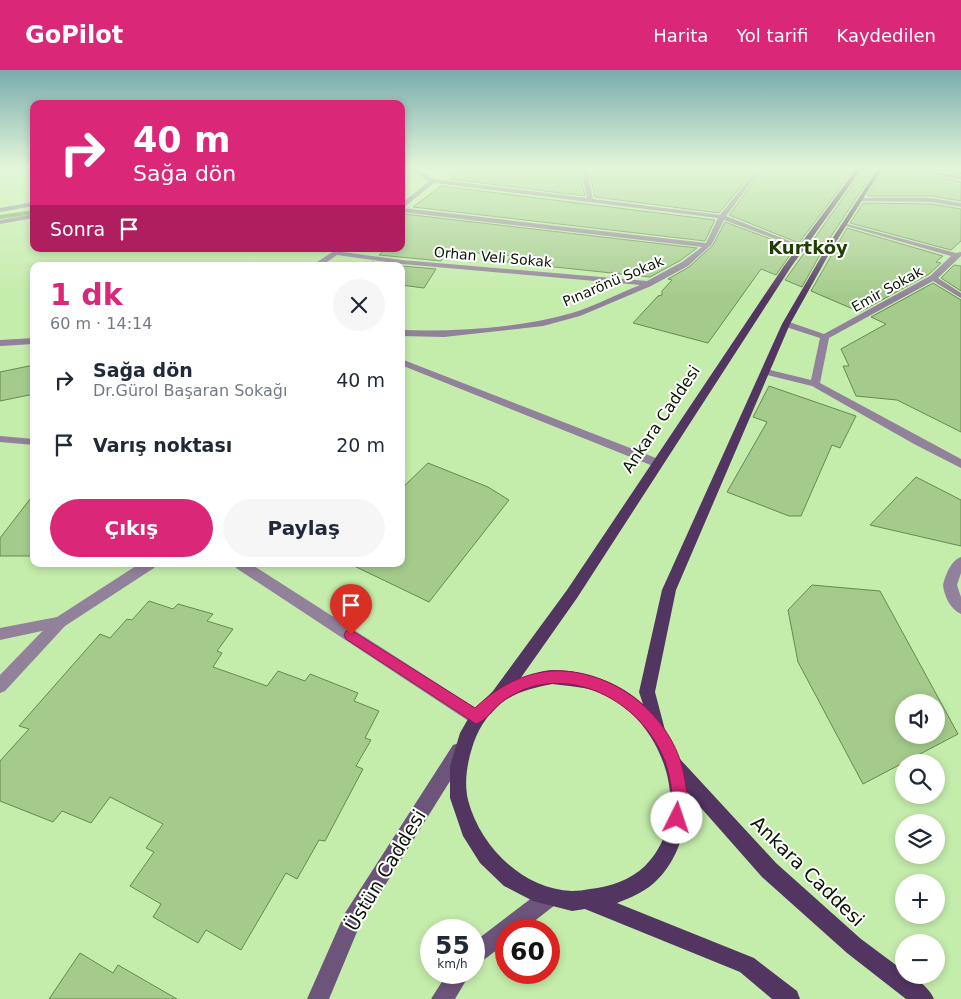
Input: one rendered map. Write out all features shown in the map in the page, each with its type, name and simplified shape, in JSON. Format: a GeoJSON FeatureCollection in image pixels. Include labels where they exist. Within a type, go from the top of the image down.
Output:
{"type":"FeatureCollection","features":[{"type":"Feature","properties":{"kind":"main road","name":"Ankara Caddesi"},"geometry":{"type":"LineString","coordinates":[[498,696],[572,594],[657,463],[829,210]]}},
{"type":"Feature","properties":{"kind":"main road"},"geometry":{"type":"LineString","coordinates":[[589,902],[626,891],[656,868],[674,836],[680,800],[674,764],[659,733],[647,692],[669,590],[786,324],[815,271],[853,210]]}},
{"type":"Feature","properties":{"kind":"main road"},"geometry":{"type":"LineString","coordinates":[[659,733],[637,708],[610,690],[582,680],[552,677],[523,683],[498,696],[476,717],[462,746],[456,780],[463,817],[481,852],[511,880],[548,898],[589,902],[746,965],[789,999]]}},
{"type":"Feature","properties":{"kind":"main road","name":"Ankara Caddesi"},"geometry":{"type":"LineString","coordinates":[[674,764],[769,870],[854,946],[923,999]]}},
{"type":"Feature","properties":{"kind":"street"},"geometry":{"type":"LineString","coordinates":[[420,210],[706,245]]}},
{"type":"Feature","properties":{"kind":"street"},"geometry":{"type":"LineString","coordinates":[[670,210],[722,217],[802,247]]}},
{"type":"Feature","properties":{"kind":"street","name":"Pınarönü Sokak"},"geometry":{"type":"LineString","coordinates":[[405,333],[444,334],[543,323],[577,314],[648,284],[685,264],[710,243],[727,210]]}},
{"type":"Feature","properties":{"kind":"street"},"geometry":{"type":"LineString","coordinates":[[0,222],[30,217]]}},
{"type":"Feature","properties":{"kind":"street"},"geometry":{"type":"LineString","coordinates":[[845,224],[958,254]]}},
{"type":"Feature","properties":{"kind":"street"},"geometry":{"type":"LineString","coordinates":[[323,262],[337,252]]}},
{"type":"Feature","properties":{"kind":"street","name":"Orhan Veli Sokak"},"geometry":{"type":"LineString","coordinates":[[344,252],[402,262]]}},
{"type":"Feature","properties":{"kind":"street","name":"Emir Sokak"},"geometry":{"type":"LineString","coordinates":[[825,337],[933,278],[958,254]]}},
{"type":"Feature","properties":{"kind":"street","name":"Orhan Veli Sokak"},"geometry":{"type":"LineString","coordinates":[[405,262],[648,284]]}},
{"type":"Feature","properties":{"kind":"street"},"geometry":{"type":"LineString","coordinates":[[933,278],[961,287]]}},
{"type":"Feature","properties":{"kind":"street"},"geometry":{"type":"LineString","coordinates":[[933,278],[961,296]]}},
{"type":"Feature","properties":{"kind":"street"},"geometry":{"type":"LineString","coordinates":[[786,324],[825,337],[815,384]]}},
{"type":"Feature","properties":{"kind":"street"},"geometry":{"type":"LineString","coordinates":[[0,343],[30,341]]}},
{"type":"Feature","properties":{"kind":"street"},"geometry":{"type":"LineString","coordinates":[[405,364],[657,463]]}},
{"type":"Feature","properties":{"kind":"street"},"geometry":{"type":"LineString","coordinates":[[766,372],[815,384],[961,464]]}},
{"type":"Feature","properties":{"kind":"street"},"geometry":{"type":"LineString","coordinates":[[0,439],[30,442]]}},
{"type":"Feature","properties":{"kind":"street"},"geometry":{"type":"LineString","coordinates":[[961,562],[951,576],[949,583],[950,591],[961,608]]}},
{"type":"Feature","properties":{"kind":"street"},"geometry":{"type":"LineString","coordinates":[[0,686],[60,622],[144,567]]}},
{"type":"Feature","properties":{"kind":"street"},"geometry":{"type":"LineString","coordinates":[[246,567],[476,717]]}},
{"type":"Feature","properties":{"kind":"street"},"geometry":{"type":"LineString","coordinates":[[0,634],[60,622]]}},
{"type":"Feature","properties":{"kind":"street","name":"Üstün Caddesi"},"geometry":{"type":"LineString","coordinates":[[318,999],[352,920],[462,746]]}},
{"type":"Feature","properties":{"kind":"street"},"geometry":{"type":"LineString","coordinates":[[485,947],[548,898]]}},
{"type":"Feature","properties":{"kind":"street"},"geometry":{"type":"LineString","coordinates":[[442,999],[453,984]]}},
{"type":"Feature","properties":{"kind":"building"},"geometry":{"type":"Polygon","coordinates":[[[442,210],[637,210],[715,220],[705,241],[442,210]]]}},
{"type":"Feature","properties":{"kind":"building"},"geometry":{"type":"Polygon","coordinates":[[[698,210],[721,210],[719,213],[698,210]]]}},
{"type":"Feature","properties":{"kind":"building"},"geometry":{"type":"Polygon","coordinates":[[[732,210],[823,210],[799,243],[729,215],[732,210]]]}},
{"type":"Feature","properties":{"kind":"building"},"geometry":{"type":"Polygon","coordinates":[[[834,210],[848,210],[826,244],[802,287],[785,280],[834,210]]]}},
{"type":"Feature","properties":{"kind":"building"},"geometry":{"type":"Polygon","coordinates":[[[858,210],[961,210],[961,241],[951,250],[850,223],[858,210]]]}},
{"type":"Feature","properties":{"kind":"building"},"geometry":{"type":"Polygon","coordinates":[[[405,214],[697,248],[681,260],[650,277],[507,262],[511,256],[448,250],[441,261],[379,255],[382,252],[405,252],[405,214]]]}},
{"type":"Feature","properties":{"kind":"building"},"geometry":{"type":"Polygon","coordinates":[[[725,222],[795,248],[776,275],[761,269],[708,343],[633,323],[658,296],[662,295],[662,291],[672,280],[668,279],[689,267],[713,245],[725,222]]]}},
{"type":"Feature","properties":{"kind":"building"},"geometry":{"type":"Polygon","coordinates":[[[847,228],[943,256],[936,262],[941,263],[929,274],[860,312],[811,291],[847,228]]]}},
{"type":"Feature","properties":{"kind":"building"},"geometry":{"type":"Polygon","coordinates":[[[954,265],[961,266],[961,291],[941,278],[954,265]]]}},
{"type":"Feature","properties":{"kind":"building"},"geometry":{"type":"Polygon","coordinates":[[[405,266],[436,269],[424,288],[405,286],[405,266]]]}},
{"type":"Feature","properties":{"kind":"building"},"geometry":{"type":"Polygon","coordinates":[[[933,283],[961,300],[961,432],[897,400],[856,396],[843,366],[849,366],[841,349],[886,324],[871,317],[933,283]]]}},
{"type":"Feature","properties":{"kind":"building"},"geometry":{"type":"Polygon","coordinates":[[[30,366],[30,395],[0,401],[0,372],[30,366]]]}},
{"type":"Feature","properties":{"kind":"building"},"geometry":{"type":"Polygon","coordinates":[[[769,386],[856,416],[840,448],[832,445],[801,516],[789,516],[727,492],[767,422],[753,417],[769,386]]]}},
{"type":"Feature","properties":{"kind":"building"},"geometry":{"type":"Polygon","coordinates":[[[428,463],[488,487],[509,500],[429,602],[356,567],[405,567],[405,485],[428,463]]]}},
{"type":"Feature","properties":{"kind":"building"},"geometry":{"type":"Polygon","coordinates":[[[916,477],[961,500],[961,546],[870,525],[916,477]]]}},
{"type":"Feature","properties":{"kind":"building"},"geometry":{"type":"Polygon","coordinates":[[[30,499],[30,556],[0,556],[0,538],[30,499]]]}},
{"type":"Feature","properties":{"kind":"building"},"geometry":{"type":"Polygon","coordinates":[[[812,585],[880,591],[936,694],[895,694],[895,744],[939,744],[920,754],[895,754],[895,767],[863,784],[798,662],[788,610],[812,585]]]}},
{"type":"Feature","properties":{"kind":"building"},"geometry":{"type":"Polygon","coordinates":[[[149,601],[173,609],[178,604],[213,614],[207,621],[233,629],[217,651],[222,653],[213,667],[267,686],[278,671],[305,681],[310,674],[358,693],[354,701],[379,711],[365,738],[371,740],[356,766],[363,769],[325,841],[319,840],[297,879],[286,873],[241,950],[206,930],[198,943],[153,917],[161,904],[130,886],[154,852],[146,848],[163,824],[110,797],[91,823],[62,811],[53,822],[0,801],[0,761],[29,729],[19,726],[100,634],[110,638],[127,619],[132,620],[149,601]]]}},
{"type":"Feature","properties":{"kind":"building"},"geometry":{"type":"Polygon","coordinates":[[[945,710],[958,734],[945,741],[945,710]]]}},
{"type":"Feature","properties":{"kind":"building"},"geometry":{"type":"Polygon","coordinates":[[[80,953],[113,973],[118,965],[177,999],[49,999],[80,953]]]}},
{"type":"Feature","properties":{"kind":"waterway"},"geometry":{"type":"LineString","coordinates":[[0,217],[30,213]]}},
{"type":"Feature","properties":{"kind":"district","name":"Kurtköy"},"geometry":{"type":"Point","coordinates":[808,247]}},
{"type":"Feature","properties":{"kind":"route"},"geometry":{"type":"LineString","coordinates":[[351,635],[476,717],[498,696],[523,683],[552,677],[582,680],[610,690],[637,708],[659,733],[674,764],[680,800],[677,818]]}}]}
